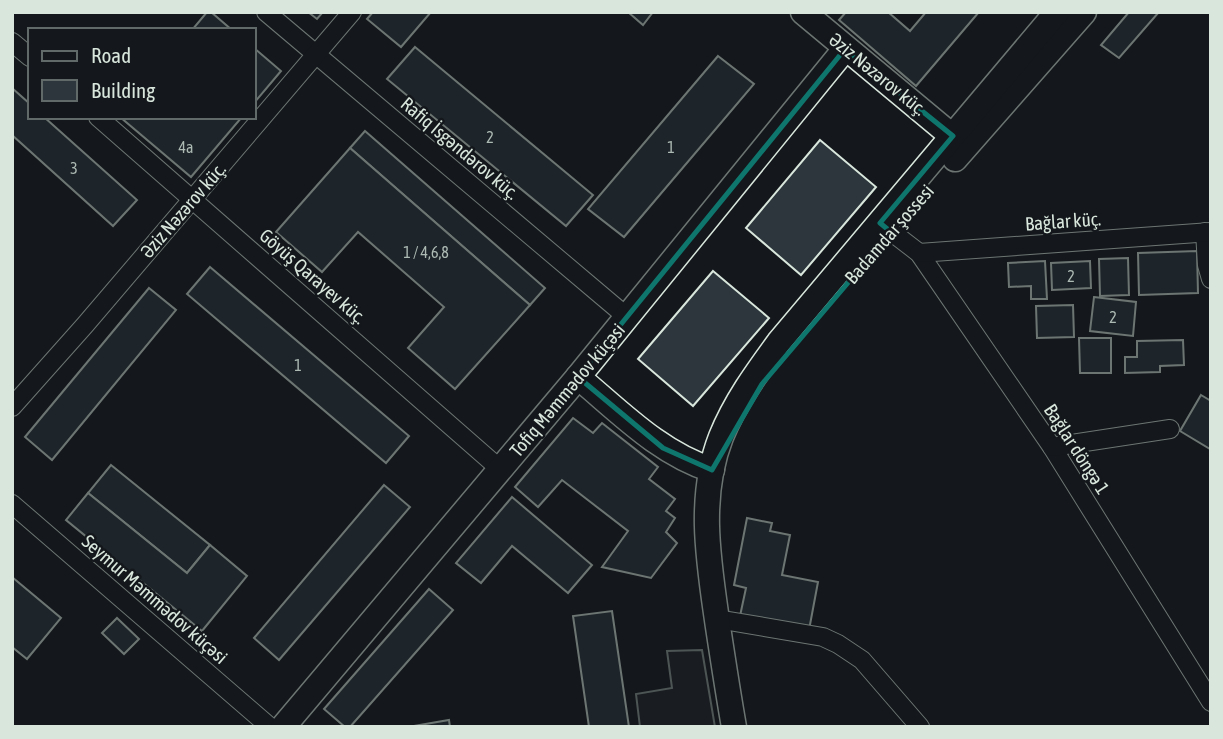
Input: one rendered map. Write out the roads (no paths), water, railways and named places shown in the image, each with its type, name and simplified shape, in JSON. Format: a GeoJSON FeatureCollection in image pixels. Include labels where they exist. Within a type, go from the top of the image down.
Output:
{"type":"FeatureCollection","features":[{"type":"Feature","properties":{"kind":"street","name":"Rafiq İsgəndərov küç."},"geometry":{"type":"LineString","coordinates":[[266,12],[627,317]]}},
{"type":"Feature","properties":{"kind":"street","name":"Əziz Nəzərov küç."},"geometry":{"type":"LineString","coordinates":[[12,407],[352,12]]}},
{"type":"Feature","properties":{"kind":"street","name":"Əziz Nəzərov küç."},"geometry":{"type":"LineString","coordinates":[[803,12],[960,142]]}},
{"type":"Feature","properties":{"kind":"street","name":"Badamdar şossesi"},"geometry":{"type":"LineString","coordinates":[[960,142],[1057,12]]}},
{"type":"Feature","properties":{"kind":"street","name":"Badamdar şossesi"},"geometry":{"type":"LineString","coordinates":[[734,727],[717,619],[707,525],[707,496],[712,470],[762,384],[886,227],[960,142],[1084,12]]}},
{"type":"Feature","properties":{"kind":"street"},"geometry":{"type":"LineString","coordinates":[[12,42],[28,55]]}},
{"type":"Feature","properties":{"kind":"street","name":"Tofiq Məmmədov küçəsi"},"geometry":{"type":"LineString","coordinates":[[283,727],[578,377],[845,49]]}},
{"type":"Feature","properties":{"kind":"street","name":"Göyüş Qarayev küç."},"geometry":{"type":"LineString","coordinates":[[99,119],[500,469]]}},
{"type":"Feature","properties":{"kind":"street","name":"Bağlar döngə 1"},"geometry":{"type":"LineString","coordinates":[[886,227],[919,253],[1052,447],[1211,702]]}},
{"type":"Feature","properties":{"kind":"street"},"geometry":{"type":"LineString","coordinates":[[1208,232],[1207,265],[1211,279]]}},
{"type":"Feature","properties":{"kind":"street","name":"Bağlar küç."},"geometry":{"type":"LineString","coordinates":[[919,253],[1208,232]]}},
{"type":"Feature","properties":{"kind":"street"},"geometry":{"type":"LineString","coordinates":[[578,377],[663,448],[692,464],[712,470]]}},
{"type":"Feature","properties":{"kind":"street"},"geometry":{"type":"LineString","coordinates":[[1052,447],[1170,429]]}},
{"type":"Feature","properties":{"kind":"street","name":"Seymur Məmmədov küçəsi"},"geometry":{"type":"LineString","coordinates":[[12,504],[270,727]]}},
{"type":"Feature","properties":{"kind":"street"},"geometry":{"type":"LineString","coordinates":[[717,619],[823,637],[838,644],[862,660],[920,727]]}}]}
